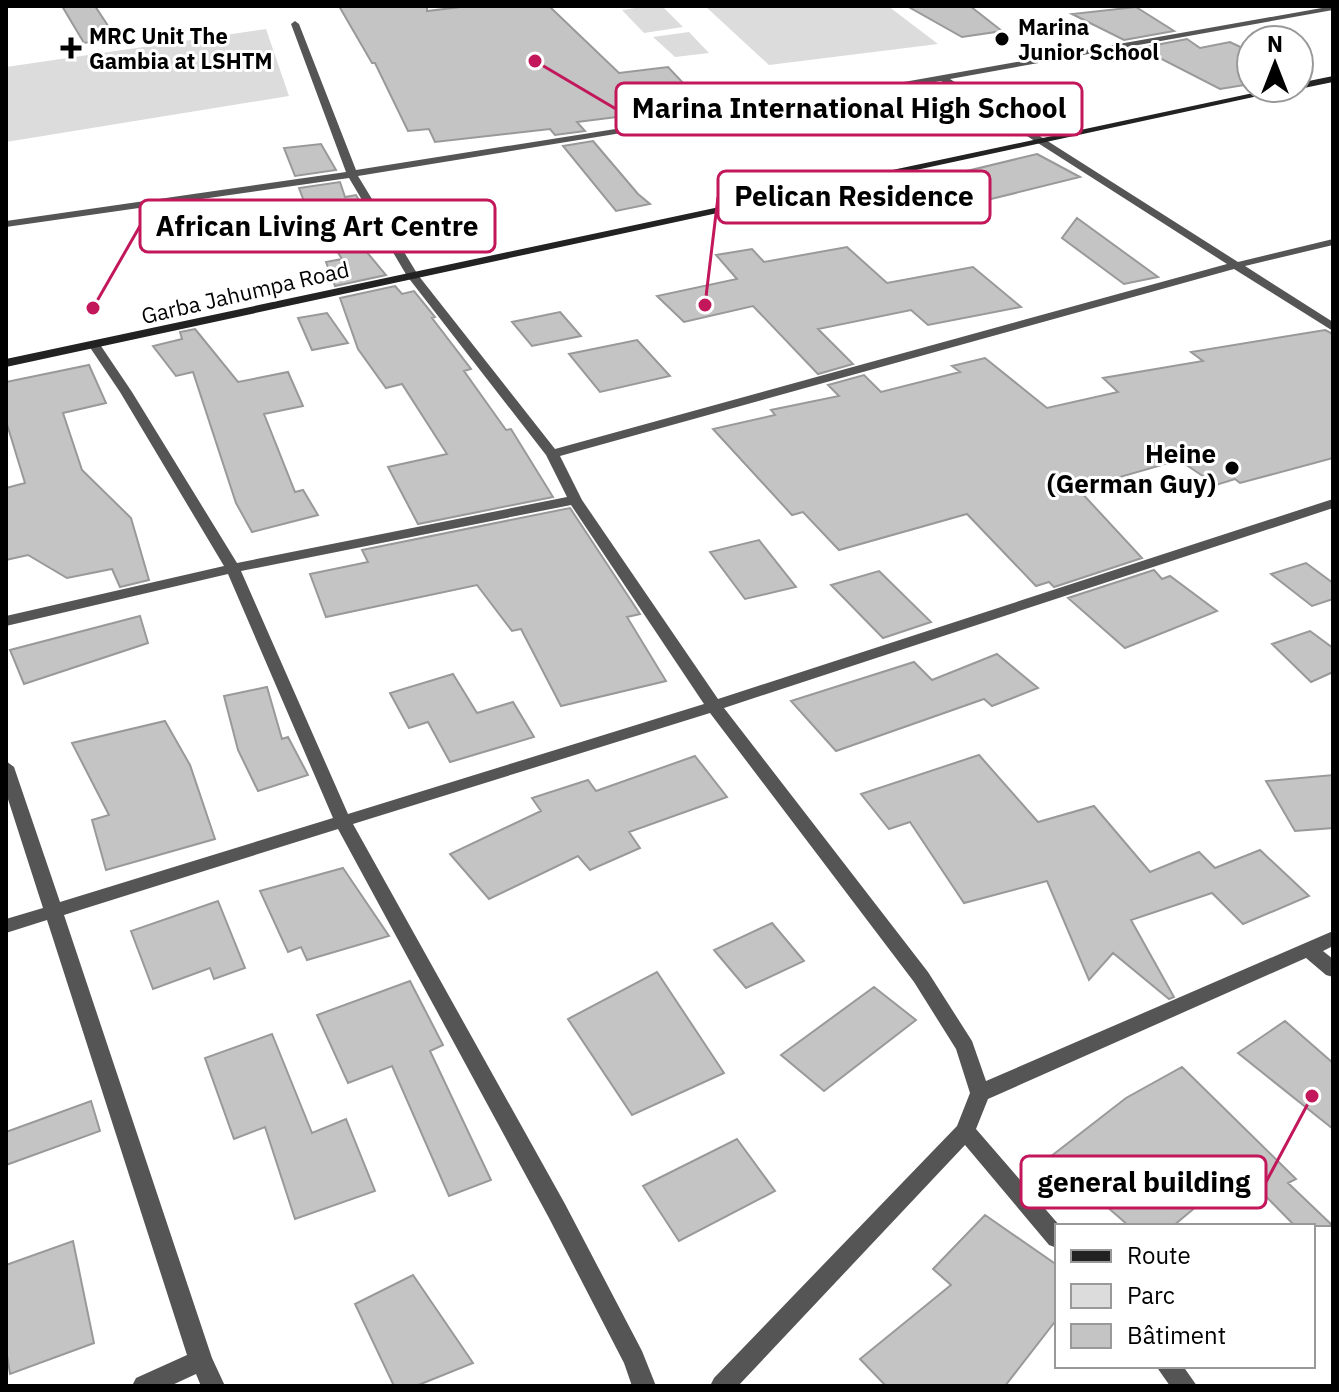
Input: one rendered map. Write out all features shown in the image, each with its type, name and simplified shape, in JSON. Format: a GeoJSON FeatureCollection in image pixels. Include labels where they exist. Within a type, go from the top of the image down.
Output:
{"type":"FeatureCollection","features":[{"type":"Feature","properties":{"kind":"street"},"geometry":{"type":"LineString","coordinates":[[6,224],[353,176],[942,78],[1333,8]]}},
{"type":"Feature","properties":{"kind":"street"},"geometry":{"type":"LineString","coordinates":[[295,24],[353,176],[413,276],[552,454],[575,500],[714,706],[921,977],[965,1047],[980,1093],[965,1131],[722,1386]]}},
{"type":"Feature","properties":{"kind":"street"},"geometry":{"type":"LineString","coordinates":[[942,78],[1333,327]]}},
{"type":"Feature","properties":{"kind":"street","name":"Garba Jahumpa Road"},"geometry":{"type":"LineString","coordinates":[[6,363],[1235,100]]}},
{"type":"Feature","properties":{"kind":"street"},"geometry":{"type":"LineString","coordinates":[[552,454],[1233,266],[1333,242]]}},
{"type":"Feature","properties":{"kind":"street"},"geometry":{"type":"LineString","coordinates":[[95,346],[233,568],[343,822],[557,1211],[634,1359],[644,1386]]}},
{"type":"Feature","properties":{"kind":"street"},"geometry":{"type":"LineString","coordinates":[[6,621],[233,568],[575,500]]}},
{"type":"Feature","properties":{"kind":"street"},"geometry":{"type":"LineString","coordinates":[[6,926],[714,706],[1333,503]]}},
{"type":"Feature","properties":{"kind":"street"},"geometry":{"type":"LineString","coordinates":[[6,767],[201,1360],[213,1386]]}},
{"type":"Feature","properties":{"kind":"street"},"geometry":{"type":"LineString","coordinates":[[980,1093],[1333,938]]}},
{"type":"Feature","properties":{"kind":"street"},"geometry":{"type":"LineString","coordinates":[[1308,949],[1333,970]]}},
{"type":"Feature","properties":{"kind":"street"},"geometry":{"type":"LineString","coordinates":[[965,1131],[1055,1236]]}},
{"type":"Feature","properties":{"kind":"street"},"geometry":{"type":"LineString","coordinates":[[144,1386],[201,1360]]}},
{"type":"Feature","properties":{"kind":"street"},"geometry":{"type":"LineString","coordinates":[[1170,1368],[1185,1386]]}},
{"type":"Feature","properties":{"kind":"green space"},"geometry":{"type":"Polygon","coordinates":[[[662,6],[683,27],[644,33],[622,10],[662,6]]]}},
{"type":"Feature","properties":{"kind":"green space"},"geometry":{"type":"Polygon","coordinates":[[[705,6],[888,6],[938,44],[769,65],[705,6]]]}},
{"type":"Feature","properties":{"kind":"green space"},"geometry":{"type":"Polygon","coordinates":[[[266,29],[289,96],[6,142],[6,67],[266,29]]]}},
{"type":"Feature","properties":{"kind":"green space"},"geometry":{"type":"Polygon","coordinates":[[[689,32],[709,53],[675,57],[653,37],[689,32]]]}},
{"type":"Feature","properties":{"kind":"building"},"geometry":{"type":"Polygon","coordinates":[[[62,6],[95,6],[116,38],[84,43],[62,6]]]}},
{"type":"Feature","properties":{"kind":"building"},"geometry":{"type":"Polygon","coordinates":[[[339,6],[427,6],[427,11],[469,6],[549,6],[619,73],[668,67],[705,106],[577,122],[585,131],[555,135],[550,129],[435,142],[429,129],[408,131],[375,63],[372,63],[339,6]]]}},
{"type":"Feature","properties":{"kind":"building"},"geometry":{"type":"Polygon","coordinates":[[[907,6],[970,6],[1002,31],[962,37],[907,6]]]}},
{"type":"Feature","properties":{"kind":"building"},"geometry":{"type":"Polygon","coordinates":[[[1136,7],[1174,31],[1124,40],[1072,14],[1136,7]]]}},
{"type":"Feature","properties":{"kind":"building"},"geometry":{"type":"Polygon","coordinates":[[[1187,39],[1200,48],[1230,42],[1235,44],[1235,87],[1220,89],[1140,48],[1187,39]]]}},
{"type":"Feature","properties":{"kind":"building"},"geometry":{"type":"Polygon","coordinates":[[[593,141],[650,204],[616,211],[563,146],[593,141]]]}},
{"type":"Feature","properties":{"kind":"building"},"geometry":{"type":"Polygon","coordinates":[[[321,144],[336,170],[295,176],[284,148],[321,144]]]}},
{"type":"Feature","properties":{"kind":"building"},"geometry":{"type":"Polygon","coordinates":[[[1037,154],[1080,177],[979,202],[938,178],[1037,154]]]}},
{"type":"Feature","properties":{"kind":"building"},"geometry":{"type":"Polygon","coordinates":[[[340,182],[345,197],[356,195],[371,221],[345,226],[386,275],[335,286],[326,262],[342,259],[312,211],[308,212],[299,188],[340,182]]]}},
{"type":"Feature","properties":{"kind":"building"},"geometry":{"type":"Polygon","coordinates":[[[1077,218],[1158,277],[1124,284],[1062,238],[1077,218]]]}},
{"type":"Feature","properties":{"kind":"building"},"geometry":{"type":"Polygon","coordinates":[[[847,247],[887,283],[973,267],[1021,307],[928,325],[911,310],[818,329],[853,364],[818,374],[753,306],[684,322],[657,296],[737,279],[716,255],[752,249],[764,262],[847,247]]]}},
{"type":"Feature","properties":{"kind":"building"},"geometry":{"type":"Polygon","coordinates":[[[395,286],[402,294],[414,291],[435,317],[432,318],[471,369],[464,371],[506,430],[511,429],[553,497],[418,524],[388,467],[447,454],[402,384],[386,388],[358,349],[340,298],[395,286]]]}},
{"type":"Feature","properties":{"kind":"building"},"geometry":{"type":"Polygon","coordinates":[[[560,312],[581,336],[532,346],[512,322],[560,312]]]}},
{"type":"Feature","properties":{"kind":"building"},"geometry":{"type":"Polygon","coordinates":[[[327,313],[348,343],[312,350],[298,318],[327,313]]]}},
{"type":"Feature","properties":{"kind":"building"},"geometry":{"type":"Polygon","coordinates":[[[195,329],[238,382],[288,372],[303,406],[264,414],[295,492],[303,490],[318,515],[252,532],[236,503],[193,372],[176,376],[153,346],[182,339],[180,332],[195,329]]]}},
{"type":"Feature","properties":{"kind":"building"},"geometry":{"type":"Polygon","coordinates":[[[1325,330],[1333,334],[1333,458],[1240,483],[1235,479],[1216,485],[1179,460],[1078,489],[1142,558],[1054,587],[1049,582],[1036,586],[967,514],[839,550],[803,512],[792,515],[713,429],[775,415],[771,410],[839,396],[828,385],[864,375],[881,392],[960,372],[952,366],[985,358],[1047,408],[1118,392],[1103,378],[1203,361],[1191,352],[1325,330]]]}},
{"type":"Feature","properties":{"kind":"building"},"geometry":{"type":"Polygon","coordinates":[[[637,340],[670,376],[600,392],[569,354],[637,340]]]}},
{"type":"Feature","properties":{"kind":"building"},"geometry":{"type":"Polygon","coordinates":[[[89,365],[106,403],[63,413],[82,470],[131,518],[149,580],[120,587],[112,569],[67,578],[28,555],[6,560],[6,488],[25,483],[6,421],[6,382],[89,365]]]}},
{"type":"Feature","properties":{"kind":"building"},"geometry":{"type":"Polygon","coordinates":[[[570,508],[640,614],[627,617],[666,681],[561,706],[521,629],[512,631],[477,585],[326,617],[310,574],[368,562],[362,550],[570,508]]]}},
{"type":"Feature","properties":{"kind":"building"},"geometry":{"type":"Polygon","coordinates":[[[759,540],[796,587],[745,599],[710,552],[759,540]]]}},
{"type":"Feature","properties":{"kind":"building"},"geometry":{"type":"Polygon","coordinates":[[[1306,563],[1333,583],[1333,599],[1312,606],[1271,574],[1306,563]]]}},
{"type":"Feature","properties":{"kind":"building"},"geometry":{"type":"Polygon","coordinates":[[[1154,570],[1162,579],[1170,576],[1217,611],[1125,648],[1068,598],[1154,570]]]}},
{"type":"Feature","properties":{"kind":"building"},"geometry":{"type":"Polygon","coordinates":[[[879,571],[931,622],[883,638],[831,585],[879,571]]]}},
{"type":"Feature","properties":{"kind":"building"},"geometry":{"type":"Polygon","coordinates":[[[140,616],[148,643],[24,684],[10,650],[140,616]]]}},
{"type":"Feature","properties":{"kind":"building"},"geometry":{"type":"Polygon","coordinates":[[[1310,631],[1333,648],[1333,672],[1311,682],[1272,644],[1310,631]]]}},
{"type":"Feature","properties":{"kind":"building"},"geometry":{"type":"Polygon","coordinates":[[[997,654],[1038,688],[992,706],[984,699],[836,751],[791,701],[914,662],[932,680],[997,654]]]}},
{"type":"Feature","properties":{"kind":"building"},"geometry":{"type":"Polygon","coordinates":[[[453,674],[477,713],[513,702],[534,737],[450,762],[428,722],[409,728],[390,693],[453,674]]]}},
{"type":"Feature","properties":{"kind":"building"},"geometry":{"type":"Polygon","coordinates":[[[267,687],[282,739],[288,737],[308,775],[258,791],[238,750],[224,696],[267,687]]]}},
{"type":"Feature","properties":{"kind":"building"},"geometry":{"type":"Polygon","coordinates":[[[165,721],[190,765],[215,839],[106,870],[92,820],[109,815],[72,743],[165,721]]]}},
{"type":"Feature","properties":{"kind":"building"},"geometry":{"type":"Polygon","coordinates":[[[979,755],[1038,822],[1094,806],[1150,872],[1199,852],[1215,868],[1260,850],[1309,896],[1243,924],[1212,893],[1131,920],[1174,997],[1169,999],[1113,953],[1089,980],[1047,881],[964,903],[910,822],[889,829],[861,794],[979,755]]]}},
{"type":"Feature","properties":{"kind":"building"},"geometry":{"type":"Polygon","coordinates":[[[695,756],[727,797],[629,832],[640,848],[590,870],[578,856],[489,899],[450,854],[541,811],[532,798],[588,780],[596,791],[695,756]]]}},
{"type":"Feature","properties":{"kind":"building"},"geometry":{"type":"Polygon","coordinates":[[[1333,775],[1333,828],[1295,831],[1266,781],[1333,775]]]}},
{"type":"Feature","properties":{"kind":"building"},"geometry":{"type":"Polygon","coordinates":[[[343,868],[389,936],[307,960],[301,947],[288,952],[260,891],[343,868]]]}},
{"type":"Feature","properties":{"kind":"building"},"geometry":{"type":"Polygon","coordinates":[[[218,901],[245,968],[214,979],[210,968],[153,989],[131,931],[218,901]]]}},
{"type":"Feature","properties":{"kind":"building"},"geometry":{"type":"Polygon","coordinates":[[[772,923],[804,961],[746,988],[714,950],[772,923]]]}},
{"type":"Feature","properties":{"kind":"building"},"geometry":{"type":"Polygon","coordinates":[[[657,972],[724,1073],[632,1115],[568,1019],[657,972]]]}},
{"type":"Feature","properties":{"kind":"building"},"geometry":{"type":"Polygon","coordinates":[[[410,981],[443,1045],[430,1051],[491,1180],[449,1196],[392,1066],[348,1083],[317,1015],[410,981]]]}},
{"type":"Feature","properties":{"kind":"building"},"geometry":{"type":"Polygon","coordinates":[[[874,987],[916,1020],[824,1091],[781,1055],[874,987]]]}},
{"type":"Feature","properties":{"kind":"building"},"geometry":{"type":"Polygon","coordinates":[[[1285,1021],[1333,1063],[1333,1129],[1238,1053],[1285,1021]]]}},
{"type":"Feature","properties":{"kind":"building"},"geometry":{"type":"Polygon","coordinates":[[[272,1034],[312,1133],[346,1119],[375,1191],[295,1219],[265,1127],[234,1139],[205,1058],[272,1034]]]}},
{"type":"Feature","properties":{"kind":"building"},"geometry":{"type":"Polygon","coordinates":[[[1182,1067],[1296,1179],[1288,1183],[1333,1226],[1293,1224],[1240,1170],[1175,1224],[1127,1224],[1050,1157],[1126,1098],[1182,1067]]]}},
{"type":"Feature","properties":{"kind":"building"},"geometry":{"type":"Polygon","coordinates":[[[91,1101],[100,1131],[6,1165],[6,1132],[91,1101]]]}},
{"type":"Feature","properties":{"kind":"building"},"geometry":{"type":"Polygon","coordinates":[[[737,1139],[775,1191],[679,1241],[643,1186],[737,1139]]]}},
{"type":"Feature","properties":{"kind":"building"},"geometry":{"type":"Polygon","coordinates":[[[985,1215],[1055,1264],[1055,1322],[1005,1386],[886,1386],[860,1359],[951,1285],[933,1269],[985,1215]]]}},
{"type":"Feature","properties":{"kind":"building"},"geometry":{"type":"Polygon","coordinates":[[[73,1241],[94,1343],[10,1374],[6,1349],[6,1265],[73,1241]]]}},
{"type":"Feature","properties":{"kind":"building"},"geometry":{"type":"Polygon","coordinates":[[[413,1275],[473,1363],[416,1386],[394,1386],[355,1304],[413,1275]]]}},
{"type":"Feature","properties":{"kind":"place","name":"Marina Junior School"},"geometry":{"type":"Point","coordinates":[1002,39]}},
{"type":"Feature","properties":{"kind":"place","name":"MRC Unit The Gambia at LSHTM"},"geometry":{"type":"Point","coordinates":[71,48]}},
{"type":"Feature","properties":{"kind":"place","name":"Marina International High School"},"geometry":{"type":"Point","coordinates":[535,61]}},
{"type":"Feature","properties":{"kind":"place","name":"Pelican Residence"},"geometry":{"type":"Point","coordinates":[705,305]}},
{"type":"Feature","properties":{"kind":"place","name":"African Living Art Centre"},"geometry":{"type":"Point","coordinates":[93,308]}},
{"type":"Feature","properties":{"kind":"place","name":"Heine (German Guy)"},"geometry":{"type":"Point","coordinates":[1232,468]}},
{"type":"Feature","properties":{"kind":"place","name":"general building"},"geometry":{"type":"Point","coordinates":[1312,1096]}}]}
